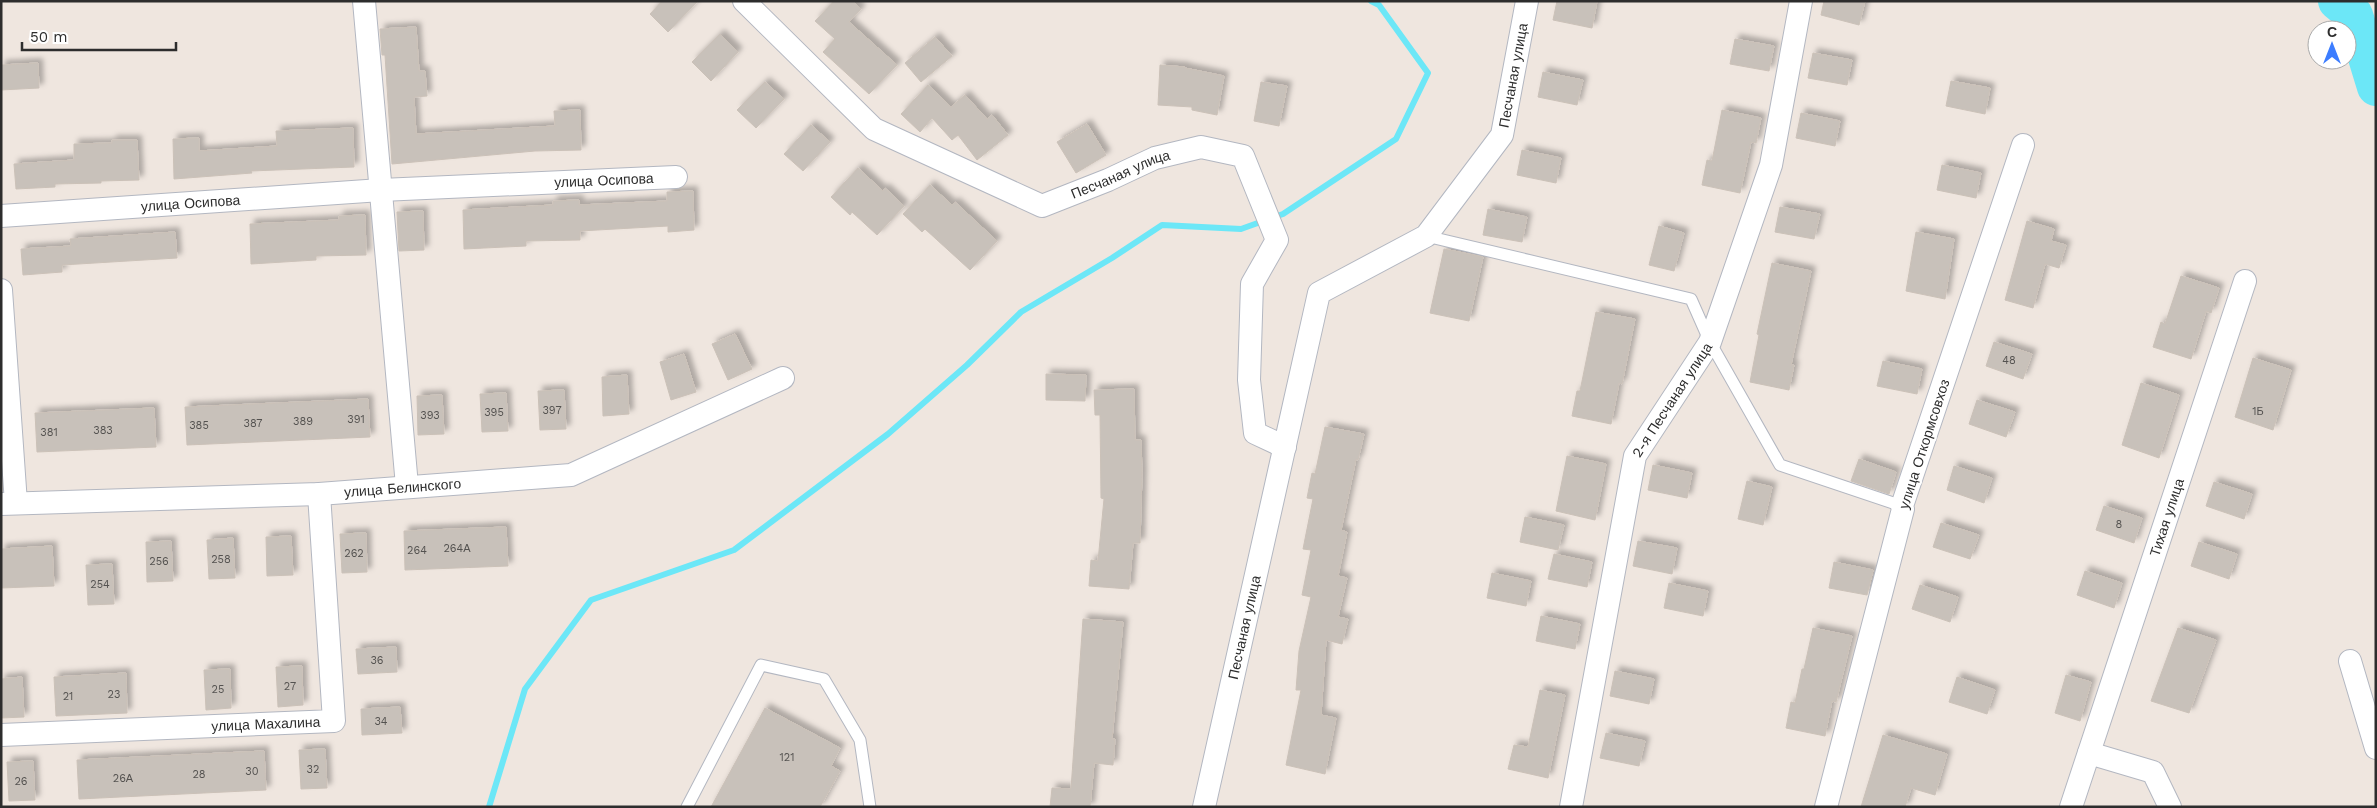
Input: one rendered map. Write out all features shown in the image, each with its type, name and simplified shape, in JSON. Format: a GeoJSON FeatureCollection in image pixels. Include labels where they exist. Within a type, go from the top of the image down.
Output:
{"type":"FeatureCollection","features":[{"type":"Feature","properties":{"kind":"street"},"geometry":{"type":"LineString","coordinates":[[364,1],[407,486]]}},
{"type":"Feature","properties":{"kind":"street","name":"Песчаная улица"},"geometry":{"type":"LineString","coordinates":[[744,1],[874,128],[1042,206],[1108,180],[1155,158],[1201,147],[1243,156],[1277,240],[1252,284],[1249,380],[1255,433],[1285,448]]}},
{"type":"Feature","properties":{"kind":"street","name":"Песчаная улица"},"geometry":{"type":"LineString","coordinates":[[1204,807],[1319,293],[1426,236],[1502,135],[1527,1]]}},
{"type":"Feature","properties":{"kind":"street","name":"2-я Песчаная улица"},"geometry":{"type":"LineString","coordinates":[[1571,807],[1635,456],[1710,342],[1770,165],[1801,1]]}},
{"type":"Feature","properties":{"kind":"street","name":"улица Откормсовхоз"},"geometry":{"type":"LineString","coordinates":[[1826,807],[1903,509],[1902,506],[2023,145]]}},
{"type":"Feature","properties":{"kind":"street","name":"улица Осипова"},"geometry":{"type":"LineString","coordinates":[[1,216],[381,190],[676,177]]}},
{"type":"Feature","properties":{"kind":"street","name":"Тихая улица"},"geometry":{"type":"LineString","coordinates":[[2071,807],[2244,282]]}},
{"type":"Feature","properties":{"kind":"street"},"geometry":{"type":"LineString","coordinates":[[1,290],[9,504]]}},
{"type":"Feature","properties":{"kind":"street","name":"улица Белинского"},"geometry":{"type":"LineString","coordinates":[[9,504],[319,494],[571,474],[783,378]]}},
{"type":"Feature","properties":{"kind":"street","name":"улица Махалина"},"geometry":{"type":"LineString","coordinates":[[1,734],[334,721],[319,494]]}},
{"type":"Feature","properties":{"kind":"street"},"geometry":{"type":"LineString","coordinates":[[2350,661],[2376,748]]}},
{"type":"Feature","properties":{"kind":"street"},"geometry":{"type":"LineString","coordinates":[[2089,753],[2153,772],[2170,807]]}},
{"type":"Feature","properties":{"kind":"lane"},"geometry":{"type":"LineString","coordinates":[[1426,236],[1692,299],[1710,342],[1780,465],[1902,506]]}},
{"type":"Feature","properties":{"kind":"lane"},"geometry":{"type":"LineString","coordinates":[[687,807],[761,666],[824,679],[860,740],[870,807]]}},
{"type":"Feature","properties":{"kind":"building"},"geometry":{"type":"Polygon","coordinates":[[[662,1],[698,1],[668,32],[650,14],[662,1]]]}},
{"type":"Feature","properties":{"kind":"building"},"geometry":{"type":"Polygon","coordinates":[[[834,1],[853,1],[861,9],[849,22],[897,65],[869,94],[823,52],[835,39],[815,21],[834,1]]]}},
{"type":"Feature","properties":{"kind":"building"},"geometry":{"type":"Polygon","coordinates":[[[1557,1],[1597,1],[1592,28],[1553,20],[1557,1]]]}},
{"type":"Feature","properties":{"kind":"building"},"geometry":{"type":"Polygon","coordinates":[[[1824,1],[1865,1],[1859,25],[1821,15],[1824,1]]]}},
{"type":"Feature","properties":{"kind":"building"},"geometry":{"type":"Polygon","coordinates":[[[416,27],[419,71],[425,71],[427,96],[414,97],[416,134],[555,126],[554,111],[580,110],[581,150],[535,151],[392,164],[385,55],[382,55],[380,29],[416,27]]]}},
{"type":"Feature","properties":{"kind":"building"},"geometry":{"type":"Polygon","coordinates":[[[720,34],[738,52],[711,81],[692,62],[720,34]]]}},
{"type":"Feature","properties":{"kind":"building"},"geometry":{"type":"Polygon","coordinates":[[[935,37],[952,56],[921,82],[905,63],[935,37]]]}},
{"type":"Feature","properties":{"kind":"building"},"geometry":{"type":"Polygon","coordinates":[[[1735,39],[1774,46],[1769,71],[1730,64],[1735,39]]]}},
{"type":"Feature","properties":{"kind":"building"},"geometry":{"type":"Polygon","coordinates":[[[1813,53],[1852,60],[1847,85],[1808,78],[1813,53]]]}},
{"type":"Feature","properties":{"kind":"building"},"geometry":{"type":"Polygon","coordinates":[[[38,63],[39,88],[1,90],[1,65],[38,63]]]}},
{"type":"Feature","properties":{"kind":"building"},"geometry":{"type":"Polygon","coordinates":[[[1160,65],[1185,67],[1224,76],[1217,115],[1192,110],[1192,107],[1158,105],[1160,65]]]}},
{"type":"Feature","properties":{"kind":"building"},"geometry":{"type":"Polygon","coordinates":[[[1543,72],[1583,80],[1577,105],[1538,97],[1543,72]]]}},
{"type":"Feature","properties":{"kind":"building"},"geometry":{"type":"Polygon","coordinates":[[[1951,81],[1990,88],[1985,114],[1946,106],[1951,81]]]}},
{"type":"Feature","properties":{"kind":"building"},"geometry":{"type":"Polygon","coordinates":[[[765,82],[784,99],[756,128],[737,110],[765,82]]]}},
{"type":"Feature","properties":{"kind":"building"},"geometry":{"type":"Polygon","coordinates":[[[1261,82],[1287,86],[1279,126],[1254,121],[1261,82]]]}},
{"type":"Feature","properties":{"kind":"building"},"geometry":{"type":"Polygon","coordinates":[[[928,85],[951,107],[965,95],[987,119],[992,115],[1008,135],[977,160],[958,135],[952,140],[932,118],[920,132],[901,114],[928,85]]]}},
{"type":"Feature","properties":{"kind":"building"},"geometry":{"type":"Polygon","coordinates":[[[1722,110],[1761,118],[1756,143],[1751,142],[1740,193],[1702,185],[1707,160],[1712,161],[1722,110]]]}},
{"type":"Feature","properties":{"kind":"building"},"geometry":{"type":"Polygon","coordinates":[[[1801,113],[1840,121],[1835,146],[1796,138],[1801,113]]]}},
{"type":"Feature","properties":{"kind":"building"},"geometry":{"type":"Polygon","coordinates":[[[1087,124],[1106,155],[1076,173],[1057,142],[1087,124]]]}},
{"type":"Feature","properties":{"kind":"building"},"geometry":{"type":"Polygon","coordinates":[[[811,125],[830,142],[803,171],[784,154],[811,125]]]}},
{"type":"Feature","properties":{"kind":"building"},"geometry":{"type":"Polygon","coordinates":[[[353,128],[354,167],[251,171],[252,173],[174,179],[173,139],[199,138],[199,151],[277,146],[276,131],[353,128]]]}},
{"type":"Feature","properties":{"kind":"building"},"geometry":{"type":"Polygon","coordinates":[[[112,140],[137,140],[139,180],[55,184],[55,187],[16,189],[14,164],[74,160],[74,144],[112,143],[112,140]]]}},
{"type":"Feature","properties":{"kind":"building"},"geometry":{"type":"Polygon","coordinates":[[[1522,150],[1561,158],[1556,183],[1517,175],[1522,150]]]}},
{"type":"Feature","properties":{"kind":"building"},"geometry":{"type":"Polygon","coordinates":[[[1942,165],[1981,173],[1976,198],[1937,190],[1942,165]]]}},
{"type":"Feature","properties":{"kind":"building"},"geometry":{"type":"Polygon","coordinates":[[[858,168],[883,191],[885,188],[904,206],[877,235],[852,212],[850,215],[831,197],[858,168]]]}},
{"type":"Feature","properties":{"kind":"building"},"geometry":{"type":"Polygon","coordinates":[[[930,185],[952,205],[955,202],[997,241],[970,270],[925,229],[922,232],[903,214],[930,185]]]}},
{"type":"Feature","properties":{"kind":"building"},"geometry":{"type":"Polygon","coordinates":[[[693,191],[694,230],[668,232],[668,226],[580,231],[580,240],[526,241],[526,246],[464,249],[463,210],[553,205],[553,201],[579,200],[579,205],[667,201],[667,192],[693,191]]]}},
{"type":"Feature","properties":{"kind":"building"},"geometry":{"type":"Polygon","coordinates":[[[1780,207],[1820,214],[1814,239],[1775,232],[1780,207]]]}},
{"type":"Feature","properties":{"kind":"building"},"geometry":{"type":"Polygon","coordinates":[[[1488,209],[1527,217],[1522,242],[1483,235],[1488,209]]]}},
{"type":"Feature","properties":{"kind":"building"},"geometry":{"type":"Polygon","coordinates":[[[423,211],[424,250],[399,251],[397,212],[423,211]]]}},
{"type":"Feature","properties":{"kind":"building"},"geometry":{"type":"Polygon","coordinates":[[[365,215],[366,255],[316,256],[316,260],[251,264],[250,224],[339,220],[339,216],[365,215]]]}},
{"type":"Feature","properties":{"kind":"building"},"geometry":{"type":"Polygon","coordinates":[[[2027,221],[2054,229],[2051,241],[2066,245],[2059,268],[2045,264],[2033,308],[2005,300],[2027,221]]]}},
{"type":"Feature","properties":{"kind":"building"},"geometry":{"type":"Polygon","coordinates":[[[1659,226],[1684,233],[1674,271],[1649,265],[1659,226]]]}},
{"type":"Feature","properties":{"kind":"building"},"geometry":{"type":"Polygon","coordinates":[[[175,232],[177,258],[62,265],[62,272],[23,275],[21,249],[71,246],[70,239],[175,232]]]}},
{"type":"Feature","properties":{"kind":"building"},"geometry":{"type":"Polygon","coordinates":[[[1916,232],[1954,239],[1945,299],[1906,291],[1916,232]]]}},
{"type":"Feature","properties":{"kind":"building"},"geometry":{"type":"Polygon","coordinates":[[[1444,249],[1483,257],[1469,321],[1430,313],[1444,249]]]}},
{"type":"Feature","properties":{"kind":"building"},"geometry":{"type":"Polygon","coordinates":[[[1772,263],[1811,271],[1791,365],[1794,365],[1789,390],[1750,382],[1759,335],[1757,334],[1772,263]]]}},
{"type":"Feature","properties":{"kind":"building"},"geometry":{"type":"Polygon","coordinates":[[[2181,276],[2219,288],[2211,313],[2206,311],[2191,359],[2153,347],[2161,322],[2165,324],[2181,276]]]}},
{"type":"Feature","properties":{"kind":"building"},"geometry":{"type":"Polygon","coordinates":[[[1596,312],[1635,319],[1622,384],[1619,383],[1611,424],[1572,416],[1577,391],[1580,391],[1596,312]]]}},
{"type":"Feature","properties":{"kind":"building"},"geometry":{"type":"Polygon","coordinates":[[[735,334],[752,369],[728,380],[712,344],[735,334]]]}},
{"type":"Feature","properties":{"kind":"building"},"geometry":{"type":"Polygon","coordinates":[[[1994,342],[2032,354],[2023,379],[1986,366],[1994,342]]]}},
{"type":"Feature","properties":{"kind":"building"},"geometry":{"type":"Polygon","coordinates":[[[684,354],[696,392],[671,400],[660,362],[684,354]]]}},
{"type":"Feature","properties":{"kind":"building"},"geometry":{"type":"Polygon","coordinates":[[[2253,358],[2291,370],[2273,430],[2235,417],[2253,358]]]}},
{"type":"Feature","properties":{"kind":"building"},"geometry":{"type":"Polygon","coordinates":[[[1883,361],[1922,369],[1917,394],[1877,386],[1883,361]]]}},
{"type":"Feature","properties":{"kind":"building"},"geometry":{"type":"Polygon","coordinates":[[[1046,374],[1086,375],[1085,401],[1046,400],[1046,374]]]}},
{"type":"Feature","properties":{"kind":"building"},"geometry":{"type":"Polygon","coordinates":[[[627,375],[629,414],[603,416],[602,377],[627,375]]]}},
{"type":"Feature","properties":{"kind":"building"},"geometry":{"type":"Polygon","coordinates":[[[2141,383],[2179,395],[2159,458],[2122,445],[2141,383]]]}},
{"type":"Feature","properties":{"kind":"building"},"geometry":{"type":"Polygon","coordinates":[[[1134,389],[1135,440],[1141,440],[1140,543],[1133,543],[1129,589],[1089,586],[1091,560],[1098,561],[1104,499],[1101,498],[1100,415],[1095,415],[1094,390],[1134,389]]]}},
{"type":"Feature","properties":{"kind":"building"},"geometry":{"type":"Polygon","coordinates":[[[564,390],[566,429],[540,430],[538,391],[564,390]]]}},
{"type":"Feature","properties":{"kind":"building"},"geometry":{"type":"Polygon","coordinates":[[[506,393],[508,431],[482,432],[480,394],[506,393]]]}},
{"type":"Feature","properties":{"kind":"building"},"geometry":{"type":"Polygon","coordinates":[[[442,395],[444,434],[418,435],[417,396],[442,395]]]}},
{"type":"Feature","properties":{"kind":"building"},"geometry":{"type":"Polygon","coordinates":[[[368,399],[370,437],[187,445],[185,407],[368,399]]]}},
{"type":"Feature","properties":{"kind":"building"},"geometry":{"type":"Polygon","coordinates":[[[1977,400],[2015,412],[2006,437],[1969,424],[1977,400]]]}},
{"type":"Feature","properties":{"kind":"building"},"geometry":{"type":"Polygon","coordinates":[[[154,408],[156,447],[37,452],[35,413],[154,408]]]}},
{"type":"Feature","properties":{"kind":"building"},"geometry":{"type":"Polygon","coordinates":[[[1325,427],[1364,434],[1358,460],[1356,459],[1341,530],[1347,532],[1338,576],[1347,578],[1338,617],[1348,619],[1342,644],[1326,640],[1321,715],[1336,718],[1325,774],[1286,765],[1301,690],[1296,690],[1299,651],[1311,597],[1302,595],[1311,550],[1303,549],[1313,499],[1307,498],[1312,473],[1315,474],[1325,427]]]}},
{"type":"Feature","properties":{"kind":"building"},"geometry":{"type":"Polygon","coordinates":[[[1567,456],[1606,464],[1595,520],[1556,511],[1567,456]]]}},
{"type":"Feature","properties":{"kind":"building"},"geometry":{"type":"Polygon","coordinates":[[[1859,459],[1896,472],[1889,494],[1851,481],[1859,459]]]}},
{"type":"Feature","properties":{"kind":"building"},"geometry":{"type":"Polygon","coordinates":[[[1653,465],[1692,473],[1687,498],[1648,490],[1653,465]]]}},
{"type":"Feature","properties":{"kind":"building"},"geometry":{"type":"Polygon","coordinates":[[[1954,466],[1992,478],[1984,503],[1947,490],[1954,466]]]}},
{"type":"Feature","properties":{"kind":"building"},"geometry":{"type":"Polygon","coordinates":[[[1747,481],[1772,487],[1763,525],[1738,519],[1747,481]]]}},
{"type":"Feature","properties":{"kind":"building"},"geometry":{"type":"Polygon","coordinates":[[[2214,482],[2252,494],[2244,519],[2206,506],[2214,482]]]}},
{"type":"Feature","properties":{"kind":"building"},"geometry":{"type":"Polygon","coordinates":[[[2104,506],[2142,518],[2134,543],[2096,530],[2104,506]]]}},
{"type":"Feature","properties":{"kind":"building"},"geometry":{"type":"Polygon","coordinates":[[[1525,517],[1564,525],[1558,550],[1520,542],[1525,517]]]}},
{"type":"Feature","properties":{"kind":"building"},"geometry":{"type":"Polygon","coordinates":[[[1941,523],[1979,535],[1970,559],[1933,547],[1941,523]]]}},
{"type":"Feature","properties":{"kind":"building"},"geometry":{"type":"Polygon","coordinates":[[[506,527],[508,566],[405,570],[404,531],[506,527]]]}},
{"type":"Feature","properties":{"kind":"building"},"geometry":{"type":"Polygon","coordinates":[[[366,533],[367,572],[342,573],[340,534],[366,533]]]}},
{"type":"Feature","properties":{"kind":"building"},"geometry":{"type":"Polygon","coordinates":[[[291,536],[293,575],[267,576],[266,537],[291,536]]]}},
{"type":"Feature","properties":{"kind":"building"},"geometry":{"type":"Polygon","coordinates":[[[233,538],[235,578],[209,579],[207,540],[233,538]]]}},
{"type":"Feature","properties":{"kind":"building"},"geometry":{"type":"Polygon","coordinates":[[[171,541],[173,581],[147,582],[146,542],[171,541]]]}},
{"type":"Feature","properties":{"kind":"building"},"geometry":{"type":"Polygon","coordinates":[[[1638,541],[1677,548],[1672,574],[1633,566],[1638,541]]]}},
{"type":"Feature","properties":{"kind":"building"},"geometry":{"type":"Polygon","coordinates":[[[2199,542],[2237,554],[2229,579],[2191,566],[2199,542]]]}},
{"type":"Feature","properties":{"kind":"building"},"geometry":{"type":"Polygon","coordinates":[[[52,546],[54,586],[1,588],[1,549],[52,546]]]}},
{"type":"Feature","properties":{"kind":"building"},"geometry":{"type":"Polygon","coordinates":[[[1554,554],[1592,562],[1587,587],[1548,579],[1554,554]]]}},
{"type":"Feature","properties":{"kind":"building"},"geometry":{"type":"Polygon","coordinates":[[[1834,562],[1873,570],[1867,595],[1829,588],[1834,562]]]}},
{"type":"Feature","properties":{"kind":"building"},"geometry":{"type":"Polygon","coordinates":[[[112,564],[114,604],[88,605],[86,565],[112,564]]]}},
{"type":"Feature","properties":{"kind":"building"},"geometry":{"type":"Polygon","coordinates":[[[2085,571],[2122,583],[2114,608],[2077,595],[2085,571]]]}},
{"type":"Feature","properties":{"kind":"building"},"geometry":{"type":"Polygon","coordinates":[[[1492,573],[1531,581],[1526,606],[1487,598],[1492,573]]]}},
{"type":"Feature","properties":{"kind":"building"},"geometry":{"type":"Polygon","coordinates":[[[1669,583],[1708,591],[1703,616],[1664,608],[1669,583]]]}},
{"type":"Feature","properties":{"kind":"building"},"geometry":{"type":"Polygon","coordinates":[[[1920,585],[1958,597],[1950,622],[1912,609],[1920,585]]]}},
{"type":"Feature","properties":{"kind":"building"},"geometry":{"type":"Polygon","coordinates":[[[1541,616],[1580,624],[1575,649],[1536,641],[1541,616]]]}},
{"type":"Feature","properties":{"kind":"building"},"geometry":{"type":"Polygon","coordinates":[[[1083,619],[1123,622],[1112,739],[1115,739],[1113,765],[1094,763],[1090,807],[1050,807],[1052,788],[1071,789],[1083,619]]]}},
{"type":"Feature","properties":{"kind":"building"},"geometry":{"type":"Polygon","coordinates":[[[1813,628],[1852,636],[1836,702],[1832,701],[1825,736],[1786,728],[1791,702],[1795,703],[1813,628]]]}},
{"type":"Feature","properties":{"kind":"building"},"geometry":{"type":"Polygon","coordinates":[[[2178,628],[2216,640],[2189,713],[2151,701],[2178,628]]]}},
{"type":"Feature","properties":{"kind":"building"},"geometry":{"type":"Polygon","coordinates":[[[396,647],[397,672],[358,674],[356,649],[396,647]]]}},
{"type":"Feature","properties":{"kind":"building"},"geometry":{"type":"Polygon","coordinates":[[[302,666],[303,705],[278,707],[276,667],[302,666]]]}},
{"type":"Feature","properties":{"kind":"building"},"geometry":{"type":"Polygon","coordinates":[[[230,669],[231,708],[206,710],[204,670],[230,669]]]}},
{"type":"Feature","properties":{"kind":"building"},"geometry":{"type":"Polygon","coordinates":[[[1615,671],[1654,679],[1649,704],[1610,696],[1615,671]]]}},
{"type":"Feature","properties":{"kind":"building"},"geometry":{"type":"Polygon","coordinates":[[[126,673],[127,713],[56,716],[54,677],[126,673]]]}},
{"type":"Feature","properties":{"kind":"building"},"geometry":{"type":"Polygon","coordinates":[[[2066,675],[2091,682],[2080,721],[2055,713],[2066,675]]]}},
{"type":"Feature","properties":{"kind":"building"},"geometry":{"type":"Polygon","coordinates":[[[22,677],[24,717],[1,718],[1,679],[22,677]]]}},
{"type":"Feature","properties":{"kind":"building"},"geometry":{"type":"Polygon","coordinates":[[[1957,677],[1995,690],[1987,714],[1949,702],[1957,677]]]}},
{"type":"Feature","properties":{"kind":"building"},"geometry":{"type":"Polygon","coordinates":[[[1540,690],[1565,695],[1548,778],[1508,769],[1514,745],[1528,747],[1540,690]]]}},
{"type":"Feature","properties":{"kind":"building"},"geometry":{"type":"Polygon","coordinates":[[[400,707],[402,733],[362,735],[361,709],[400,707]]]}},
{"type":"Feature","properties":{"kind":"building"},"geometry":{"type":"Polygon","coordinates":[[[765,708],[840,748],[831,766],[840,771],[820,807],[711,807],[765,708]]]}},
{"type":"Feature","properties":{"kind":"building"},"geometry":{"type":"Polygon","coordinates":[[[1606,733],[1645,741],[1639,766],[1600,758],[1606,733]]]}},
{"type":"Feature","properties":{"kind":"building"},"geometry":{"type":"Polygon","coordinates":[[[1883,735],[1947,754],[1935,795],[1911,788],[1905,807],[1861,807],[1883,735]]]}},
{"type":"Feature","properties":{"kind":"building"},"geometry":{"type":"Polygon","coordinates":[[[325,749],[327,788],[301,789],[299,750],[325,749]]]}},
{"type":"Feature","properties":{"kind":"building"},"geometry":{"type":"Polygon","coordinates":[[[264,751],[266,790],[79,799],[77,760],[264,751]]]}},
{"type":"Feature","properties":{"kind":"building"},"geometry":{"type":"Polygon","coordinates":[[[33,761],[35,800],[9,801],[7,762],[33,761]]]}},
{"type":"Feature","properties":{"kind":"waterway"},"geometry":{"type":"LineString","coordinates":[[489,807],[525,689],[591,600],[734,550],[888,434],[967,365],[1021,312],[1112,258],[1162,225],[1241,229],[1283,214],[1396,139],[1428,73],[1379,5],[1371,1]]}},
{"type":"Feature","properties":{"kind":"waterway"},"geometry":{"type":"LineString","coordinates":[[2337,1],[2354,15],[2376,87]]}}]}
